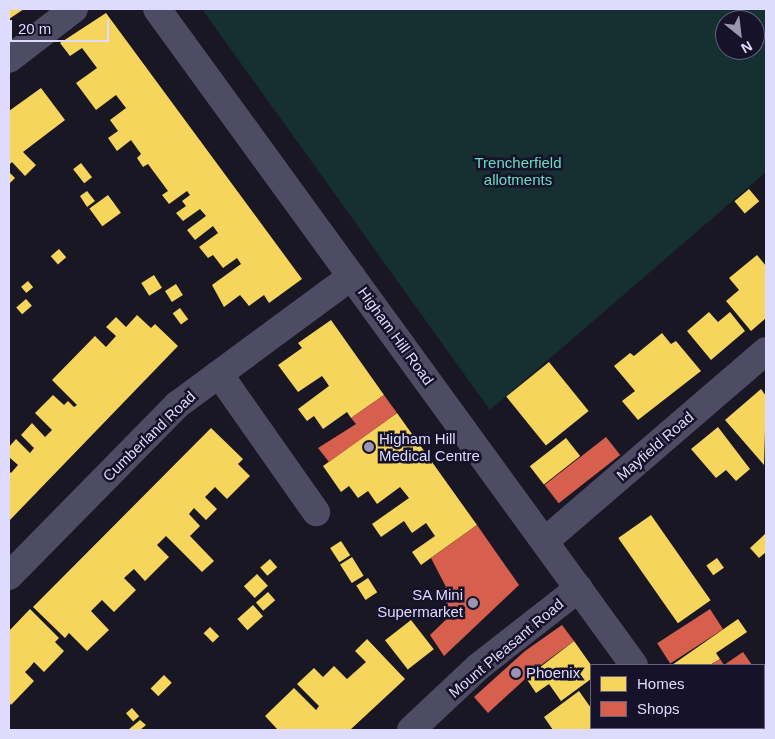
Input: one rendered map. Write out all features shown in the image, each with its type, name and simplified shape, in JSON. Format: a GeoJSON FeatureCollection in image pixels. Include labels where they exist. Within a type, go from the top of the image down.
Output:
{"type":"FeatureCollection","features":[{"type":"Feature","properties":{"kind":"street"},"geometry":{"type":"LineString","coordinates":[[9,59],[74,9]]}},
{"type":"Feature","properties":{"kind":"street","name":"Higham Hill Road"},"geometry":{"type":"LineString","coordinates":[[157,9],[633,664]]}},
{"type":"Feature","properties":{"kind":"street","name":"Cumberland Road"},"geometry":{"type":"LineString","coordinates":[[9,576],[177,405],[352,276]]}},
{"type":"Feature","properties":{"kind":"street","name":"Mayfield Road"},"geometry":{"type":"LineString","coordinates":[[544,541],[766,351]]}},
{"type":"Feature","properties":{"kind":"street"},"geometry":{"type":"LineString","coordinates":[[219,374],[316,512]]}},
{"type":"Feature","properties":{"kind":"street","name":"Mount Pleasant Road"},"geometry":{"type":"LineString","coordinates":[[411,730],[478,667],[579,588]]}},
{"type":"Feature","properties":{"kind":"green space","name":"Trencherfield allotments"},"geometry":{"type":"Polygon","coordinates":[[[202,9],[766,9],[766,172],[490,410],[202,9]]]}},
{"type":"Feature","properties":{"kind":"building: Homes"},"geometry":{"type":"Polygon","coordinates":[[[9,9],[24,9],[9,19],[9,9]]]}},
{"type":"Feature","properties":{"kind":"building: Homes"},"geometry":{"type":"Polygon","coordinates":[[[106,13],[302,279],[269,303],[264,295],[249,306],[240,295],[224,307],[212,285],[241,264],[237,258],[223,268],[213,255],[208,258],[199,247],[218,233],[213,226],[195,240],[187,230],[206,216],[200,209],[183,221],[176,213],[186,206],[182,201],[190,195],[187,191],[169,204],[162,195],[168,191],[148,164],[143,167],[137,158],[141,154],[131,140],[117,151],[108,138],[118,131],[110,120],[126,108],[116,95],[96,110],[76,83],[97,68],[82,48],[70,56],[60,43],[106,13]]]}},
{"type":"Feature","properties":{"kind":"building: Homes"},"geometry":{"type":"Polygon","coordinates":[[[41,88],[65,120],[23,152],[36,165],[25,176],[12,162],[9,165],[9,111],[41,88]]]}},
{"type":"Feature","properties":{"kind":"building: Homes"},"geometry":{"type":"Polygon","coordinates":[[[81,163],[92,177],[84,183],[73,169],[81,163]]]}},
{"type":"Feature","properties":{"kind":"building: Homes"},"geometry":{"type":"Polygon","coordinates":[[[9,172],[15,178],[9,184],[9,172]]]}},
{"type":"Feature","properties":{"kind":"building: Homes"},"geometry":{"type":"Polygon","coordinates":[[[749,189],[759,201],[745,213],[734,201],[749,189]]]}},
{"type":"Feature","properties":{"kind":"building: Homes"},"geometry":{"type":"Polygon","coordinates":[[[87,191],[95,201],[87,207],[80,196],[87,191]]]}},
{"type":"Feature","properties":{"kind":"building: Homes"},"geometry":{"type":"Polygon","coordinates":[[[108,195],[121,213],[102,226],[89,209],[108,195]]]}},
{"type":"Feature","properties":{"kind":"building: Homes"},"geometry":{"type":"Polygon","coordinates":[[[59,249],[66,257],[58,265],[51,256],[59,249]]]}},
{"type":"Feature","properties":{"kind":"building: Homes"},"geometry":{"type":"Polygon","coordinates":[[[757,255],[766,266],[766,318],[751,331],[726,301],[739,290],[729,278],[757,255]]]}},
{"type":"Feature","properties":{"kind":"building: Homes"},"geometry":{"type":"Polygon","coordinates":[[[154,275],[162,288],[149,296],[141,283],[154,275]]]}},
{"type":"Feature","properties":{"kind":"building: Homes"},"geometry":{"type":"Polygon","coordinates":[[[28,281],[33,287],[26,293],[21,287],[28,281]]]}},
{"type":"Feature","properties":{"kind":"building: Homes"},"geometry":{"type":"Polygon","coordinates":[[[176,284],[183,295],[172,302],[165,291],[176,284]]]}},
{"type":"Feature","properties":{"kind":"building: Homes"},"geometry":{"type":"Polygon","coordinates":[[[26,299],[32,306],[22,314],[16,308],[26,299]]]}},
{"type":"Feature","properties":{"kind":"building: Homes"},"geometry":{"type":"Polygon","coordinates":[[[180,308],[188,319],[181,325],[173,313],[180,308]]]}},
{"type":"Feature","properties":{"kind":"building: Homes"},"geometry":{"type":"Polygon","coordinates":[[[709,312],[718,322],[730,312],[745,331],[711,360],[687,331],[709,312]]]}},
{"type":"Feature","properties":{"kind":"building: Homes"},"geometry":{"type":"Polygon","coordinates":[[[137,315],[151,328],[155,324],[178,346],[9,521],[9,471],[11,473],[18,465],[9,457],[9,447],[16,439],[30,453],[34,448],[21,435],[32,423],[45,437],[52,430],[35,413],[53,395],[64,405],[68,401],[74,407],[77,405],[52,380],[95,336],[106,347],[116,336],[106,327],[116,317],[126,327],[137,315]]]}},
{"type":"Feature","properties":{"kind":"building: Homes"},"geometry":{"type":"Polygon","coordinates":[[[331,320],[384,395],[351,418],[347,412],[323,429],[314,416],[307,421],[298,409],[329,386],[325,380],[322,376],[298,392],[278,365],[302,348],[298,343],[331,320]]]}},
{"type":"Feature","properties":{"kind":"building: Homes"},"geometry":{"type":"Polygon","coordinates":[[[662,333],[671,344],[676,341],[701,371],[638,420],[622,401],[635,391],[614,366],[630,353],[634,356],[662,333]]]}},
{"type":"Feature","properties":{"kind":"building: Homes"},"geometry":{"type":"Polygon","coordinates":[[[549,362],[589,411],[546,446],[506,397],[549,362]]]}},
{"type":"Feature","properties":{"kind":"building: Homes"},"geometry":{"type":"Polygon","coordinates":[[[761,389],[766,396],[764,465],[725,420],[761,389]]]}},
{"type":"Feature","properties":{"kind":"building: Homes"},"geometry":{"type":"Polygon","coordinates":[[[397,413],[477,525],[421,565],[412,552],[435,536],[426,523],[412,533],[404,521],[381,537],[372,524],[409,498],[400,487],[377,504],[368,491],[358,498],[349,486],[341,492],[323,466],[397,413]]]}},
{"type":"Feature","properties":{"kind":"building: Homes"},"geometry":{"type":"Polygon","coordinates":[[[718,427],[750,469],[736,481],[726,470],[716,478],[691,449],[718,427]]]}},
{"type":"Feature","properties":{"kind":"building: Homes"},"geometry":{"type":"Polygon","coordinates":[[[211,428],[243,459],[238,464],[250,476],[227,499],[215,487],[205,497],[217,509],[206,520],[194,508],[189,514],[200,526],[190,536],[214,561],[202,572],[166,536],[157,545],[169,557],[145,581],[134,569],[124,578],[136,590],[114,612],[102,600],[91,611],[109,630],[87,651],[69,633],[65,638],[33,607],[211,428]]]}},
{"type":"Feature","properties":{"kind":"building: Homes"},"geometry":{"type":"Polygon","coordinates":[[[566,438],[580,456],[544,484],[530,466],[566,438]]]}},
{"type":"Feature","properties":{"kind":"building: Homes"},"geometry":{"type":"Polygon","coordinates":[[[651,515],[711,600],[678,623],[618,538],[651,515]]]}},
{"type":"Feature","properties":{"kind":"building: Homes"},"geometry":{"type":"Polygon","coordinates":[[[765,534],[766,552],[759,558],[750,548],[765,534]]]}},
{"type":"Feature","properties":{"kind":"building: Homes"},"geometry":{"type":"Polygon","coordinates":[[[341,541],[350,555],[339,562],[330,548],[341,541]]]}},
{"type":"Feature","properties":{"kind":"building: Homes"},"geometry":{"type":"Polygon","coordinates":[[[352,557],[364,576],[352,583],[340,564],[352,557]]]}},
{"type":"Feature","properties":{"kind":"building: Homes"},"geometry":{"type":"Polygon","coordinates":[[[717,558],[724,568],[713,575],[706,565],[717,558]]]}},
{"type":"Feature","properties":{"kind":"building: Homes"},"geometry":{"type":"Polygon","coordinates":[[[270,559],[277,567],[267,576],[260,568],[270,559]]]}},
{"type":"Feature","properties":{"kind":"building: Homes"},"geometry":{"type":"Polygon","coordinates":[[[257,574],[268,586],[255,598],[244,586],[257,574]]]}},
{"type":"Feature","properties":{"kind":"building: Homes"},"geometry":{"type":"Polygon","coordinates":[[[368,578],[377,592],[366,600],[356,586],[368,578]]]}},
{"type":"Feature","properties":{"kind":"building: Homes"},"geometry":{"type":"Polygon","coordinates":[[[268,592],[275,600],[263,611],[256,602],[268,592]]]}},
{"type":"Feature","properties":{"kind":"building: Homes"},"geometry":{"type":"Polygon","coordinates":[[[253,605],[263,616],[247,630],[237,619],[253,605]]]}},
{"type":"Feature","properties":{"kind":"building: Homes"},"geometry":{"type":"Polygon","coordinates":[[[30,609],[59,638],[55,642],[64,651],[44,672],[34,662],[25,672],[34,681],[11,705],[9,702],[9,631],[30,609]]]}},
{"type":"Feature","properties":{"kind":"building: Homes"},"geometry":{"type":"Polygon","coordinates":[[[738,619],[747,632],[716,653],[720,659],[712,664],[673,664],[738,619]]]}},
{"type":"Feature","properties":{"kind":"building: Homes"},"geometry":{"type":"Polygon","coordinates":[[[411,620],[434,649],[408,669],[385,640],[411,620]]]}},
{"type":"Feature","properties":{"kind":"building: Homes"},"geometry":{"type":"Polygon","coordinates":[[[210,627],[219,636],[213,643],[204,633],[210,627]]]}},
{"type":"Feature","properties":{"kind":"building: Homes"},"geometry":{"type":"Polygon","coordinates":[[[367,639],[405,679],[350,730],[278,730],[265,716],[294,688],[316,710],[319,706],[297,684],[314,668],[323,677],[334,666],[347,679],[366,662],[355,651],[367,639]]]}},
{"type":"Feature","properties":{"kind":"building: Homes"},"geometry":{"type":"Polygon","coordinates":[[[574,641],[590,664],[590,680],[561,701],[549,684],[536,693],[526,678],[574,641]]]}},
{"type":"Feature","properties":{"kind":"building: Homes"},"geometry":{"type":"Polygon","coordinates":[[[164,675],[172,683],[158,696],[151,688],[164,675]]]}},
{"type":"Feature","properties":{"kind":"building: Homes"},"geometry":{"type":"Polygon","coordinates":[[[766,683],[765,703],[765,684],[766,683]]]}},
{"type":"Feature","properties":{"kind":"building: Homes"},"geometry":{"type":"Polygon","coordinates":[[[579,691],[590,707],[590,729],[607,730],[553,730],[544,717],[579,691]]]}},
{"type":"Feature","properties":{"kind":"building: Homes"},"geometry":{"type":"Polygon","coordinates":[[[132,708],[139,716],[133,722],[126,713],[132,708]]]}},
{"type":"Feature","properties":{"kind":"building: Homes"},"geometry":{"type":"Polygon","coordinates":[[[140,720],[146,725],[140,730],[128,730],[140,720]]]}},
{"type":"Feature","properties":{"kind":"building: Shops"},"geometry":{"type":"Polygon","coordinates":[[[384,395],[397,413],[329,462],[318,448],[356,424],[351,418],[384,395]]]}},
{"type":"Feature","properties":{"kind":"building: Shops"},"geometry":{"type":"Polygon","coordinates":[[[606,437],[620,455],[559,503],[545,485],[606,437]]]}},
{"type":"Feature","properties":{"kind":"building: Shops","name":"SA Mini Supermarket"},"geometry":{"type":"Polygon","coordinates":[[[477,525],[519,585],[444,656],[430,635],[453,613],[439,592],[446,587],[431,558],[477,525]]]}},
{"type":"Feature","properties":{"kind":"building: Shops"},"geometry":{"type":"Polygon","coordinates":[[[710,609],[723,629],[670,663],[657,643],[710,609]]]}},
{"type":"Feature","properties":{"kind":"building: Shops","name":"Phoenix"},"geometry":{"type":"Polygon","coordinates":[[[562,625],[574,641],[537,668],[488,713],[474,697],[525,651],[562,625]]]}},
{"type":"Feature","properties":{"kind":"building: Shops"},"geometry":{"type":"Polygon","coordinates":[[[743,652],[751,664],[725,664],[743,652]]]}},
{"type":"Feature","properties":{"kind":"building: Shops"},"geometry":{"type":"Polygon","coordinates":[[[720,659],[723,664],[712,664],[720,659]]]}},
{"type":"Feature","properties":{"kind":"building: Shops"},"geometry":{"type":"Polygon","coordinates":[[[766,714],[766,730],[735,730],[765,729],[766,714]]]}},
{"type":"Feature","properties":{"kind":"place","name":"Higham Hill Medical Centre"},"geometry":{"type":"Point","coordinates":[369,447]}},
{"type":"Feature","properties":{"kind":"place","name":"SA Mini Supermarket"},"geometry":{"type":"Point","coordinates":[473,603]}},
{"type":"Feature","properties":{"kind":"place","name":"Phoenix"},"geometry":{"type":"Point","coordinates":[516,673]}}]}
